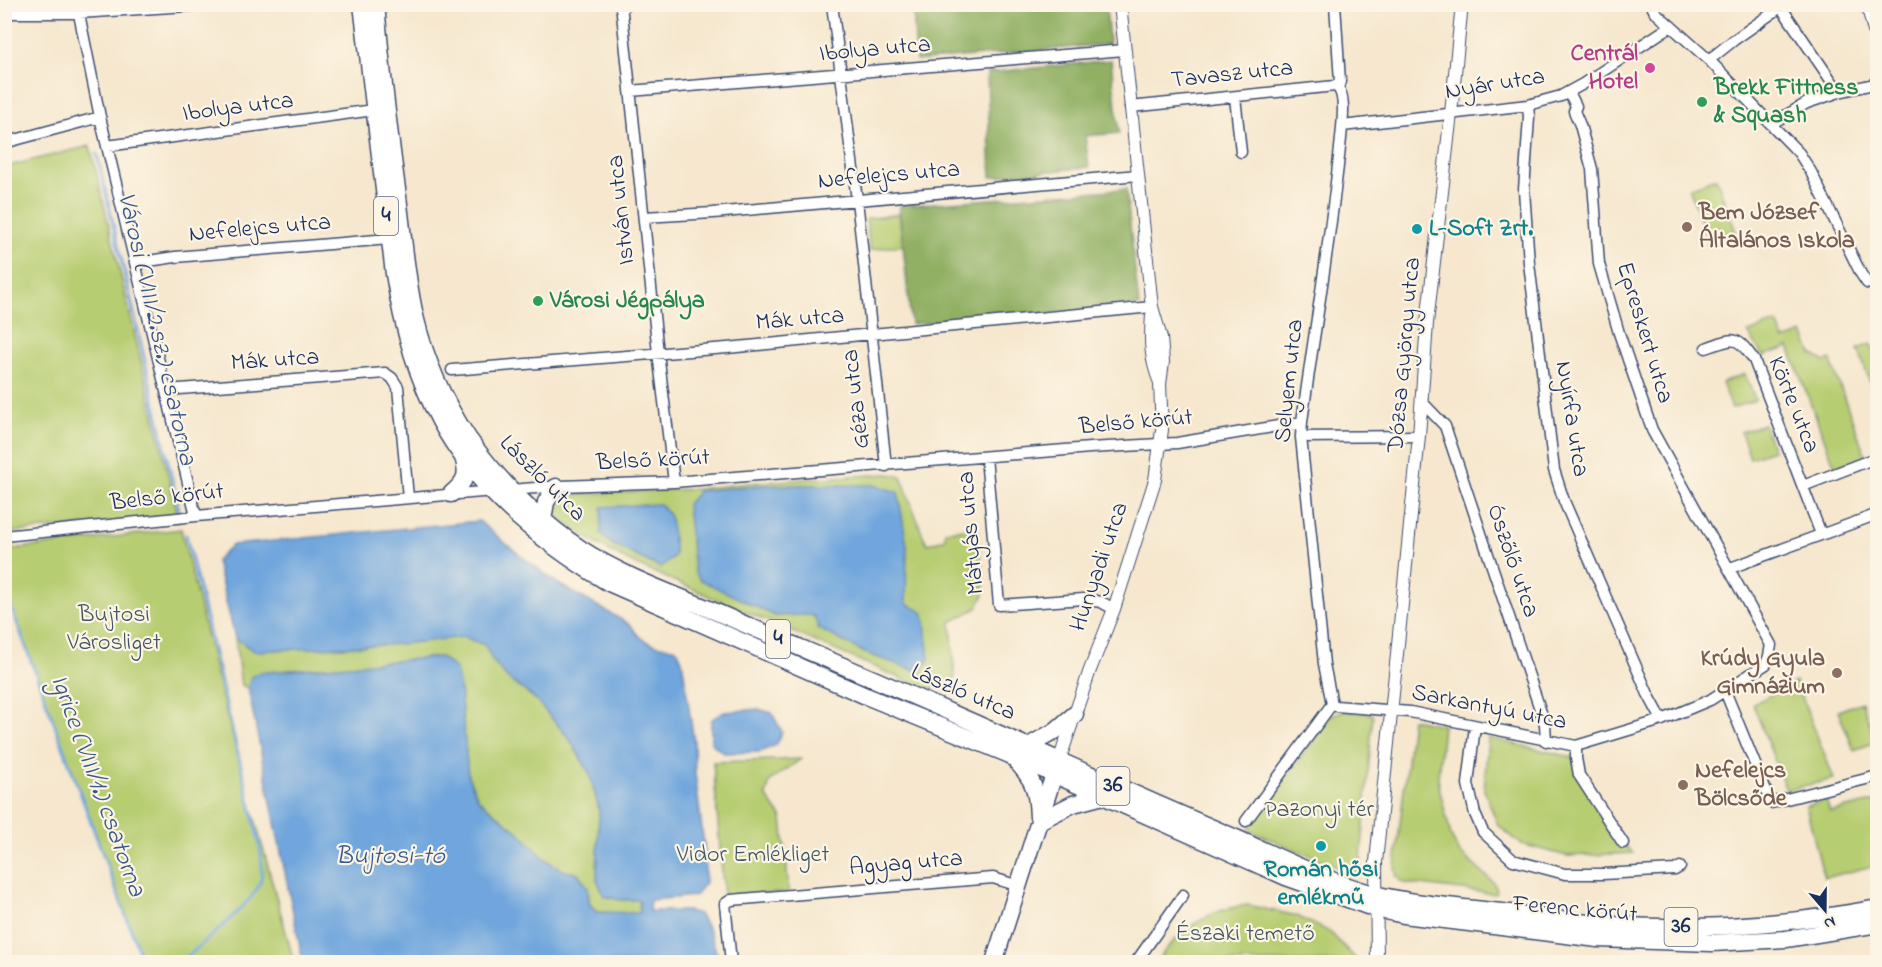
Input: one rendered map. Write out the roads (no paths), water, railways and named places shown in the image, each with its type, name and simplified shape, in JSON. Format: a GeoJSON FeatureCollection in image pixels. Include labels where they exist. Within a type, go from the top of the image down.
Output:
{"type":"FeatureCollection","features":[{"type":"Feature","properties":{"kind":"main road","name":"László utca"},"geometry":{"type":"LineString","coordinates":[[362,4],[399,305],[417,368],[440,420],[463,456],[493,491],[513,512],[558,551],[609,583],[648,592]]}},
{"type":"Feature","properties":{"kind":"main road","name":"László utca"},"geometry":{"type":"LineString","coordinates":[[376,4],[390,138],[406,264],[416,321],[426,353],[445,397],[467,436],[513,490],[543,520],[579,548],[648,592],[1027,747],[1056,768]]}},
{"type":"Feature","properties":{"kind":"main road"},"geometry":{"type":"LineString","coordinates":[[451,494],[465,479],[467,469],[463,456]]}},
{"type":"Feature","properties":{"kind":"main road"},"geometry":{"type":"LineString","coordinates":[[543,520],[546,502],[556,487]]}},
{"type":"Feature","properties":{"kind":"main road","name":"László utca"},"geometry":{"type":"LineString","coordinates":[[681,606],[866,696],[1010,755],[1056,768]]}},
{"type":"Feature","properties":{"kind":"main road"},"geometry":{"type":"LineString","coordinates":[[1027,747],[1050,734],[1075,714]]}},
{"type":"Feature","properties":{"kind":"main road","name":"4"},"geometry":{"type":"LineString","coordinates":[[994,963],[1039,822],[1033,781],[1010,755]]}},
{"type":"Feature","properties":{"kind":"main road","name":"36"},"geometry":{"type":"LineString","coordinates":[[1056,768],[1327,878],[1376,902]]}},
{"type":"Feature","properties":{"kind":"main road","name":"36"},"geometry":{"type":"LineString","coordinates":[[1056,768],[1102,796],[1286,877],[1376,902]]}},
{"type":"Feature","properties":{"kind":"main road","name":"Hunyadi utca"},"geometry":{"type":"LineString","coordinates":[[1039,822],[1056,768]]}},
{"type":"Feature","properties":{"kind":"main road"},"geometry":{"type":"LineString","coordinates":[[1039,822],[1073,804],[1102,796]]}},
{"type":"Feature","properties":{"kind":"main road","name":"Ferenc körút"},"geometry":{"type":"LineString","coordinates":[[1376,902],[1483,910],[1601,924],[1711,928],[1784,923],[1878,908]]}},
{"type":"Feature","properties":{"kind":"main road","name":"Ferenc körút"},"geometry":{"type":"LineString","coordinates":[[1376,902],[1404,915],[1598,939],[1712,943],[1786,939],[1878,924]]}},
{"type":"Feature","properties":{"kind":"street"},"geometry":{"type":"LineString","coordinates":[[4,13],[218,4]]}},
{"type":"Feature","properties":{"kind":"street","name":"Géza utca"},"geometry":{"type":"LineString","coordinates":[[832,4],[886,466]]}},
{"type":"Feature","properties":{"kind":"street","name":"Hunyadi utca"},"geometry":{"type":"LineString","coordinates":[[1056,768],[1114,609],[1155,480],[1161,444],[1160,384],[1163,362],[1161,338],[1152,307],[1120,4]]}},
{"type":"Feature","properties":{"kind":"street","name":"Selyem utca"},"geometry":{"type":"LineString","coordinates":[[1332,704],[1324,664],[1301,437],[1342,126],[1342,94],[1338,88],[1340,82],[1335,4]]}},
{"type":"Feature","properties":{"kind":"street","name":"Dózsa György utca"},"geometry":{"type":"LineString","coordinates":[[1391,710],[1419,436],[1427,323],[1462,4]]}},
{"type":"Feature","properties":{"kind":"street"},"geometry":{"type":"LineString","coordinates":[[1651,4],[1656,12],[1709,60],[1799,153],[1811,172],[1840,233],[1872,284]]}},
{"type":"Feature","properties":{"kind":"street"},"geometry":{"type":"LineString","coordinates":[[1867,4],[1878,47]]}},
{"type":"Feature","properties":{"kind":"street","name":"István utca"},"geometry":{"type":"LineString","coordinates":[[621,6],[674,482]]}},
{"type":"Feature","properties":{"kind":"street"},"geometry":{"type":"LineString","coordinates":[[1709,60],[1781,7],[1839,92]]}},
{"type":"Feature","properties":{"kind":"street"},"geometry":{"type":"LineString","coordinates":[[78,9],[99,117],[196,516]]}},
{"type":"Feature","properties":{"kind":"street","name":"Nyár utca"},"geometry":{"type":"LineString","coordinates":[[1342,126],[1528,105],[1561,96],[1671,26]]}},
{"type":"Feature","properties":{"kind":"street","name":"Ibolya utca"},"geometry":{"type":"LineString","coordinates":[[630,91],[1124,50]]}},
{"type":"Feature","properties":{"kind":"street"},"geometry":{"type":"LineString","coordinates":[[1772,124],[1807,103],[1839,92],[1878,83]]}},
{"type":"Feature","properties":{"kind":"street","name":"Tavasz utca"},"geometry":{"type":"LineString","coordinates":[[1130,106],[1335,86],[1338,88]]}},
{"type":"Feature","properties":{"kind":"street","name":"Epreskert utca"},"geometry":{"type":"LineString","coordinates":[[1569,92],[1576,106],[1574,111],[1592,169],[1599,264],[1652,430],[1730,570]]}},
{"type":"Feature","properties":{"kind":"street"},"geometry":{"type":"LineString","coordinates":[[1235,97],[1241,152]]}},
{"type":"Feature","properties":{"kind":"street","name":"Nyírfa utca"},"geometry":{"type":"LineString","coordinates":[[1528,105],[1524,190],[1529,263],[1554,470],[1568,510],[1648,694],[1662,720]]}},
{"type":"Feature","properties":{"kind":"street","name":"Ibolya utca"},"geometry":{"type":"LineString","coordinates":[[107,146],[374,110]]}},
{"type":"Feature","properties":{"kind":"street"},"geometry":{"type":"LineString","coordinates":[[4,143],[99,117]]}},
{"type":"Feature","properties":{"kind":"street","name":"Nefelejcs utca"},"geometry":{"type":"LineString","coordinates":[[644,217],[713,213],[1138,175]]}},
{"type":"Feature","properties":{"kind":"street","name":"Nefelejcs utca"},"geometry":{"type":"LineString","coordinates":[[135,263],[176,257],[389,238]]}},
{"type":"Feature","properties":{"kind":"street","name":"Mák utca"},"geometry":{"type":"LineString","coordinates":[[452,370],[727,348],[1152,307]]}},
{"type":"Feature","properties":{"kind":"street","name":"Körte utca"},"geometry":{"type":"LineString","coordinates":[[1706,348],[1728,340],[1737,340],[1754,360],[1821,534]]}},
{"type":"Feature","properties":{"kind":"street","name":"Mák utca"},"geometry":{"type":"LineString","coordinates":[[167,390],[385,373],[393,378],[398,387],[408,498]]}},
{"type":"Feature","properties":{"kind":"street","name":"Ószőlő utca"},"geometry":{"type":"LineString","coordinates":[[1422,402],[1444,426],[1545,724],[1546,741]]}},
{"type":"Feature","properties":{"kind":"street","name":"Belső körút"},"geometry":{"type":"LineString","coordinates":[[4,536],[196,516],[451,494],[674,482],[1177,443],[1302,422]]}},
{"type":"Feature","properties":{"kind":"street"},"geometry":{"type":"LineString","coordinates":[[1301,437],[1419,436]]}},
{"type":"Feature","properties":{"kind":"street","name":"Mátyás utca"},"geometry":{"type":"LineString","coordinates":[[986,457],[999,605],[1084,599],[1101,602],[1114,609]]}},
{"type":"Feature","properties":{"kind":"street","name":"Körte utca"},"geometry":{"type":"LineString","coordinates":[[1803,486],[1878,457]]}},
{"type":"Feature","properties":{"kind":"street"},"geometry":{"type":"LineString","coordinates":[[1730,570],[1878,514]]}},
{"type":"Feature","properties":{"kind":"street","name":"Sarkantyú utca"},"geometry":{"type":"LineString","coordinates":[[1391,710],[1576,746],[1662,720],[1725,692],[1766,664],[1771,645],[1730,570]]}},
{"type":"Feature","properties":{"kind":"street"},"geometry":{"type":"LineString","coordinates":[[1725,692],[1771,803],[1878,776]]}},
{"type":"Feature","properties":{"kind":"street"},"geometry":{"type":"LineString","coordinates":[[1246,822],[1332,704],[1391,710],[1376,862],[1377,963]]}},
{"type":"Feature","properties":{"kind":"street","name":"Ferenc körút"},"geometry":{"type":"LineString","coordinates":[[1475,726],[1468,784],[1474,814],[1483,832],[1513,860],[1565,874],[1675,870],[1680,867]]}},
{"type":"Feature","properties":{"kind":"street"},"geometry":{"type":"LineString","coordinates":[[1576,746],[1579,776],[1623,843]]}},
{"type":"Feature","properties":{"kind":"street","name":"Agyag utca"},"geometry":{"type":"LineString","coordinates":[[730,963],[725,904],[730,900],[993,878],[1019,886]]}},
{"type":"Feature","properties":{"kind":"street"},"geometry":{"type":"LineString","coordinates":[[1136,963],[1183,895]]}},
{"type":"Feature","properties":{"kind":"water"},"geometry":{"type":"Polygon","coordinates":[[[762,485],[874,485],[898,492],[907,546],[906,603],[924,613],[929,660],[920,672],[865,653],[819,629],[814,616],[775,616],[700,580],[694,571],[687,504],[698,491],[762,485]]]}},
{"type":"Feature","properties":{"kind":"water"},"geometry":{"type":"Polygon","coordinates":[[[660,504],[670,516],[675,555],[661,568],[611,544],[601,534],[602,507],[660,504]]]}},
{"type":"Feature","properties":{"kind":"water","name":"Bujtosi-tó"},"geometry":{"type":"Polygon","coordinates":[[[479,521],[560,585],[631,625],[640,637],[656,645],[677,649],[682,660],[694,742],[695,774],[705,853],[705,883],[695,896],[650,900],[649,911],[689,911],[699,914],[709,931],[720,962],[303,962],[248,688],[251,677],[258,673],[440,657],[456,669],[468,776],[478,799],[523,836],[545,859],[564,871],[578,873],[588,888],[589,903],[596,912],[640,913],[639,900],[621,900],[604,896],[597,879],[599,810],[590,774],[569,738],[534,698],[507,678],[492,660],[485,645],[463,637],[402,644],[254,651],[235,638],[216,561],[232,545],[479,521]]]}},
{"type":"Feature","properties":{"kind":"water"},"geometry":{"type":"Polygon","coordinates":[[[758,709],[772,713],[782,732],[776,745],[760,752],[724,753],[711,743],[711,720],[724,712],[758,709]]]}},
{"type":"Feature","properties":{"kind":"waterway","name":"Városi (VIII/2.sz.) csatorna"},"geometry":{"type":"LineString","coordinates":[[97,154],[180,513]]}},
{"type":"Feature","properties":{"kind":"waterway"},"geometry":{"type":"LineString","coordinates":[[181,962],[239,911],[257,888],[262,872],[258,837],[186,535]]}},
{"type":"Feature","properties":{"kind":"waterway","name":"Igrice (VIII/1.) csatorna"},"geometry":{"type":"LineString","coordinates":[[4,588],[143,962]]}},
{"type":"Feature","properties":{"kind":"place","name":"Centrál Hotel"},"geometry":{"type":"Point","coordinates":[1650,68]}},
{"type":"Feature","properties":{"kind":"place","name":"Brekk Fittness & Squash"},"geometry":{"type":"Point","coordinates":[1702,102]}},
{"type":"Feature","properties":{"kind":"place","name":"Bem József Általános Iskola"},"geometry":{"type":"Point","coordinates":[1687,227]}},
{"type":"Feature","properties":{"kind":"place","name":"L-Soft Zrt."},"geometry":{"type":"Point","coordinates":[1417,229]}},
{"type":"Feature","properties":{"kind":"place","name":"Városi Jégpálya"},"geometry":{"type":"Point","coordinates":[538,301]}},
{"type":"Feature","properties":{"kind":"place","name":"Krúdy Gyula Gimnázium"},"geometry":{"type":"Point","coordinates":[1837,673]}},
{"type":"Feature","properties":{"kind":"place","name":"Nefelejcs Bölcsőde"},"geometry":{"type":"Point","coordinates":[1683,785]}},
{"type":"Feature","properties":{"kind":"place","name":"Román hősi emlékmű"},"geometry":{"type":"Point","coordinates":[1321,846]}},
{"type":"Feature","properties":{"kind":"park label","name":"Bujtosi Városliget"},"geometry":{"type":"Point","coordinates":[114,629]}},
{"type":"Feature","properties":{"kind":"park label","name":"Pazonyi tér"},"geometry":{"type":"Point","coordinates":[1319,810]}},
{"type":"Feature","properties":{"kind":"park label","name":"Vidor Emlékliget"},"geometry":{"type":"Point","coordinates":[753,855]}},
{"type":"Feature","properties":{"kind":"park label","name":"Északi temető"},"geometry":{"type":"Point","coordinates":[1245,934]}}]}
